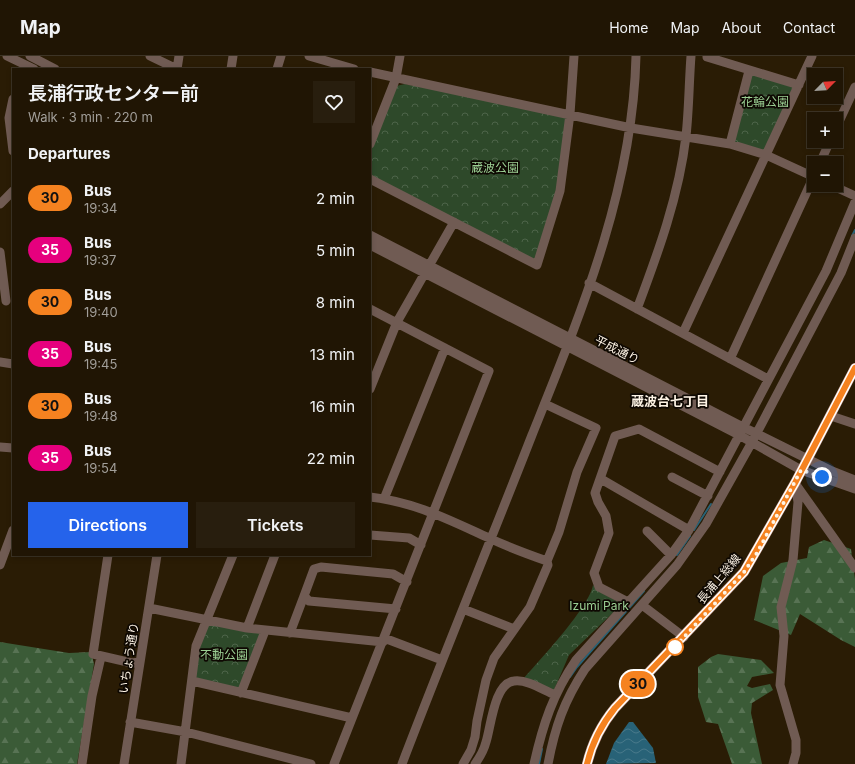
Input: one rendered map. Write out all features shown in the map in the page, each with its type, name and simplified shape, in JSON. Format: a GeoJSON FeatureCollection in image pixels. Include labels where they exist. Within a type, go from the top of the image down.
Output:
{"type":"FeatureCollection","features":[{"type":"Feature","properties":{"kind":"main road","name":"長浦上総線"},"geometry":{"type":"LineString","coordinates":[[587,764],[594,741],[607,718],[744,572],[795,483],[855,368]]}},
{"type":"Feature","properties":{"kind":"street"},"geometry":{"type":"LineString","coordinates":[[6,56],[20,61],[32,68]]}},
{"type":"Feature","properties":{"kind":"street"},"geometry":{"type":"LineString","coordinates":[[30,56],[53,68]]}},
{"type":"Feature","properties":{"kind":"street"},"geometry":{"type":"LineString","coordinates":[[150,56],[175,68]]}},
{"type":"Feature","properties":{"kind":"street"},"geometry":{"type":"LineString","coordinates":[[177,68],[179,56]]}},
{"type":"Feature","properties":{"kind":"street"},"geometry":{"type":"LineString","coordinates":[[231,68],[234,56]]}},
{"type":"Feature","properties":{"kind":"street"},"geometry":{"type":"LineString","coordinates":[[277,68],[281,56]]}},
{"type":"Feature","properties":{"kind":"street"},"geometry":{"type":"LineString","coordinates":[[309,56],[341,67],[344,56]]}},
{"type":"Feature","properties":{"kind":"street"},"geometry":{"type":"LineString","coordinates":[[371,141],[396,78],[400,56]]}},
{"type":"Feature","properties":{"kind":"street"},"geometry":{"type":"LineString","coordinates":[[371,180],[537,265],[560,190],[570,114],[574,56]]}},
{"type":"Feature","properties":{"kind":"street"},"geometry":{"type":"LineString","coordinates":[[402,764],[442,660],[569,344],[603,245],[615,203],[631,128],[636,56]]}},
{"type":"Feature","properties":{"kind":"street"},"geometry":{"type":"LineString","coordinates":[[637,309],[665,233],[686,136],[690,56]]}},
{"type":"Feature","properties":{"kind":"street"},"geometry":{"type":"LineString","coordinates":[[707,56],[707,58],[799,85]]}},
{"type":"Feature","properties":{"kind":"street"},"geometry":{"type":"LineString","coordinates":[[683,333],[812,56]]}},
{"type":"Feature","properties":{"kind":"street"},"geometry":{"type":"LineString","coordinates":[[730,144],[749,71]]}},
{"type":"Feature","properties":{"kind":"street"},"geometry":{"type":"LineString","coordinates":[[371,72],[631,128],[730,144],[766,155],[807,174]]}},
{"type":"Feature","properties":{"kind":"street"},"geometry":{"type":"LineString","coordinates":[[843,113],[855,87]]}},
{"type":"Feature","properties":{"kind":"street"},"geometry":{"type":"LineString","coordinates":[[12,109],[12,134]]}},
{"type":"Feature","properties":{"kind":"street"},"geometry":{"type":"LineString","coordinates":[[0,114],[11,119]]}},
{"type":"Feature","properties":{"kind":"street"},"geometry":{"type":"LineString","coordinates":[[843,190],[855,196]]}},
{"type":"Feature","properties":{"kind":"street"},"geometry":{"type":"LineString","coordinates":[[0,204],[12,192]]}},
{"type":"Feature","properties":{"kind":"street"},"geometry":{"type":"LineString","coordinates":[[730,359],[807,192]]}},
{"type":"Feature","properties":{"kind":"street"},"geometry":{"type":"LineString","coordinates":[[534,764],[542,728],[555,695],[576,660],[670,555],[689,530],[826,271],[855,202]]}},
{"type":"Feature","properties":{"kind":"street"},"geometry":{"type":"LineString","coordinates":[[371,387],[397,322],[454,222]]}},
{"type":"Feature","properties":{"kind":"street","name":"平成通り"},"geometry":{"type":"LineString","coordinates":[[371,237],[428,270],[754,438],[801,470],[855,489]]}},
{"type":"Feature","properties":{"kind":"street"},"geometry":{"type":"LineString","coordinates":[[548,764],[553,733],[574,685],[585,669],[645,603],[693,545],[754,438],[841,273],[855,238]]}},
{"type":"Feature","properties":{"kind":"street","name":"平成通り"},"geometry":{"type":"LineString","coordinates":[[371,245],[428,270]]}},
{"type":"Feature","properties":{"kind":"street"},"geometry":{"type":"LineString","coordinates":[[0,252],[6,301]]}},
{"type":"Feature","properties":{"kind":"street"},"geometry":{"type":"LineString","coordinates":[[589,283],[768,379]]}},
{"type":"Feature","properties":{"kind":"street"},"geometry":{"type":"LineString","coordinates":[[334,764],[489,372],[371,309]]}},
{"type":"Feature","properties":{"kind":"street"},"geometry":{"type":"LineString","coordinates":[[384,499],[445,348]]}},
{"type":"Feature","properties":{"kind":"street"},"geometry":{"type":"LineString","coordinates":[[0,362],[12,364]]}},
{"type":"Feature","properties":{"kind":"street"},"geometry":{"type":"LineString","coordinates":[[463,764],[471,750],[475,738],[477,721],[486,680],[494,658],[530,607],[548,565],[547,561],[559,532],[577,472],[596,428],[545,404]]}},
{"type":"Feature","properties":{"kind":"street"},"geometry":{"type":"LineString","coordinates":[[831,416],[855,424]]}},
{"type":"Feature","properties":{"kind":"street"},"geometry":{"type":"LineString","coordinates":[[628,602],[598,587],[594,573],[609,534],[606,516],[595,493],[615,436],[638,428],[720,472]]}},
{"type":"Feature","properties":{"kind":"street","name":"平成通り"},"geometry":{"type":"LineString","coordinates":[[754,438],[807,458],[832,471],[855,480]]}},
{"type":"Feature","properties":{"kind":"street"},"geometry":{"type":"LineString","coordinates":[[0,447],[12,448]]}},
{"type":"Feature","properties":{"kind":"street"},"geometry":{"type":"LineString","coordinates":[[672,477],[708,496]]}},
{"type":"Feature","properties":{"kind":"street"},"geometry":{"type":"LineString","coordinates":[[600,479],[689,530]]}},
{"type":"Feature","properties":{"kind":"street"},"geometry":{"type":"LineString","coordinates":[[795,483],[855,568]]}},
{"type":"Feature","properties":{"kind":"street"},"geometry":{"type":"LineString","coordinates":[[792,764],[796,753],[796,740],[780,685],[784,636],[781,607],[792,560],[798,502],[795,483]]}},
{"type":"Feature","properties":{"kind":"street"},"geometry":{"type":"LineString","coordinates":[[371,497],[406,503],[434,513],[491,539],[547,561]]}},
{"type":"Feature","properties":{"kind":"street"},"geometry":{"type":"LineString","coordinates":[[647,531],[670,555]]}},
{"type":"Feature","properties":{"kind":"street"},"geometry":{"type":"LineString","coordinates":[[0,565],[12,533]]}},
{"type":"Feature","properties":{"kind":"street"},"geometry":{"type":"LineString","coordinates":[[371,535],[409,538],[421,545]]}},
{"type":"Feature","properties":{"kind":"street"},"geometry":{"type":"LineString","coordinates":[[108,556],[93,654],[132,664],[139,662]]}},
{"type":"Feature","properties":{"kind":"street","name":"いちょう通り"},"geometry":{"type":"LineString","coordinates":[[124,764],[157,556]]}},
{"type":"Feature","properties":{"kind":"street"},"geometry":{"type":"LineString","coordinates":[[181,764],[196,646],[233,556]]}},
{"type":"Feature","properties":{"kind":"street"},"geometry":{"type":"LineString","coordinates":[[247,628],[275,556]]}},
{"type":"Feature","properties":{"kind":"street"},"geometry":{"type":"LineString","coordinates":[[290,633],[314,569],[321,567],[393,574],[406,582]]}},
{"type":"Feature","properties":{"kind":"street"},"geometry":{"type":"LineString","coordinates":[[637,591],[645,603],[684,637]]}},
{"type":"Feature","properties":{"kind":"street"},"geometry":{"type":"LineString","coordinates":[[304,596],[309,600],[396,609]]}},
{"type":"Feature","properties":{"kind":"street"},"geometry":{"type":"LineString","coordinates":[[149,608],[265,631],[383,640],[442,660]]}},
{"type":"Feature","properties":{"kind":"street"},"geometry":{"type":"LineString","coordinates":[[463,609],[514,629]]}},
{"type":"Feature","properties":{"kind":"street"},"geometry":{"type":"LineString","coordinates":[[241,693],[265,631]]}},
{"type":"Feature","properties":{"kind":"street"},"geometry":{"type":"LineString","coordinates":[[82,764],[92,696],[101,657]]}},
{"type":"Feature","properties":{"kind":"street"},"geometry":{"type":"LineString","coordinates":[[475,764],[486,744],[492,714],[501,691],[509,682],[515,680],[524,682],[555,695]]}},
{"type":"Feature","properties":{"kind":"street"},"geometry":{"type":"LineString","coordinates":[[192,681],[352,718]]}},
{"type":"Feature","properties":{"kind":"street"},"geometry":{"type":"LineString","coordinates":[[130,722],[186,732],[311,764]]}},
{"type":"Feature","properties":{"kind":"green space","name":"花輪公園"},"geometry":{"type":"Polygon","coordinates":[[[749,71],[799,85],[766,155],[730,144],[749,71]]]}},
{"type":"Feature","properties":{"kind":"green space","name":"蔵波公園"},"geometry":{"type":"Polygon","coordinates":[[[405,84],[570,114],[560,191],[537,265],[371,180],[371,145],[396,86],[405,84]]]}},
{"type":"Feature","properties":{"kind":"green space"},"geometry":{"type":"Polygon","coordinates":[[[824,540],[851,549],[855,579],[855,647],[841,640],[800,614],[791,635],[754,620],[763,576],[781,563],[807,558],[809,547],[824,540]]]}},
{"type":"Feature","properties":{"kind":"green space","name":"Izumi Park"},"geometry":{"type":"Polygon","coordinates":[[[593,585],[597,590],[622,604],[569,655],[554,690],[524,678],[574,619],[590,594],[593,585]]]}},
{"type":"Feature","properties":{"kind":"green space","name":"不動公園"},"geometry":{"type":"Polygon","coordinates":[[[208,619],[265,631],[241,693],[192,681],[196,646],[208,619]]]}},
{"type":"Feature","properties":{"kind":"green space"},"geometry":{"type":"Polygon","coordinates":[[[0,642],[69,653],[91,652],[94,664],[77,764],[0,764],[0,642]]]}},
{"type":"Feature","properties":{"kind":"green space"},"geometry":{"type":"Polygon","coordinates":[[[718,654],[761,660],[774,673],[752,677],[747,686],[752,688],[770,684],[773,690],[752,703],[751,713],[762,764],[732,764],[718,724],[706,722],[698,697],[698,667],[711,657],[718,654]]]}},
{"type":"Feature","properties":{"kind":"water"},"geometry":{"type":"Polygon","coordinates":[[[629,722],[633,722],[653,748],[656,763],[606,764],[614,743],[629,722]]]}},
{"type":"Feature","properties":{"kind":"waterway"},"geometry":{"type":"LineString","coordinates":[[852,236],[855,230]]}},
{"type":"Feature","properties":{"kind":"waterway"},"geometry":{"type":"LineString","coordinates":[[694,530],[711,504]]}},
{"type":"Feature","properties":{"kind":"waterway"},"geometry":{"type":"LineString","coordinates":[[677,555],[690,536]]}},
{"type":"Feature","properties":{"kind":"waterway"},"geometry":{"type":"LineString","coordinates":[[570,677],[577,667],[644,591]]}},
{"type":"Feature","properties":{"kind":"waterway"},"geometry":{"type":"LineString","coordinates":[[539,764],[542,749]]}},
{"type":"Feature","properties":{"kind":"bus line","name":"30"},"geometry":{"type":"LineString","coordinates":[[587,764],[594,741],[607,718],[615,708],[732,587],[757,553],[831,416],[855,368]]}},
{"type":"Feature","properties":{"kind":"district","name":"蔵波台七丁目"},"geometry":{"type":"Point","coordinates":[670,401]}},
{"type":"Feature","properties":{"kind":"route"},"geometry":{"type":"LineString","coordinates":[[675,647],[673,649],[732,587],[744,572],[757,553],[801,470],[822,477]]}}]}
